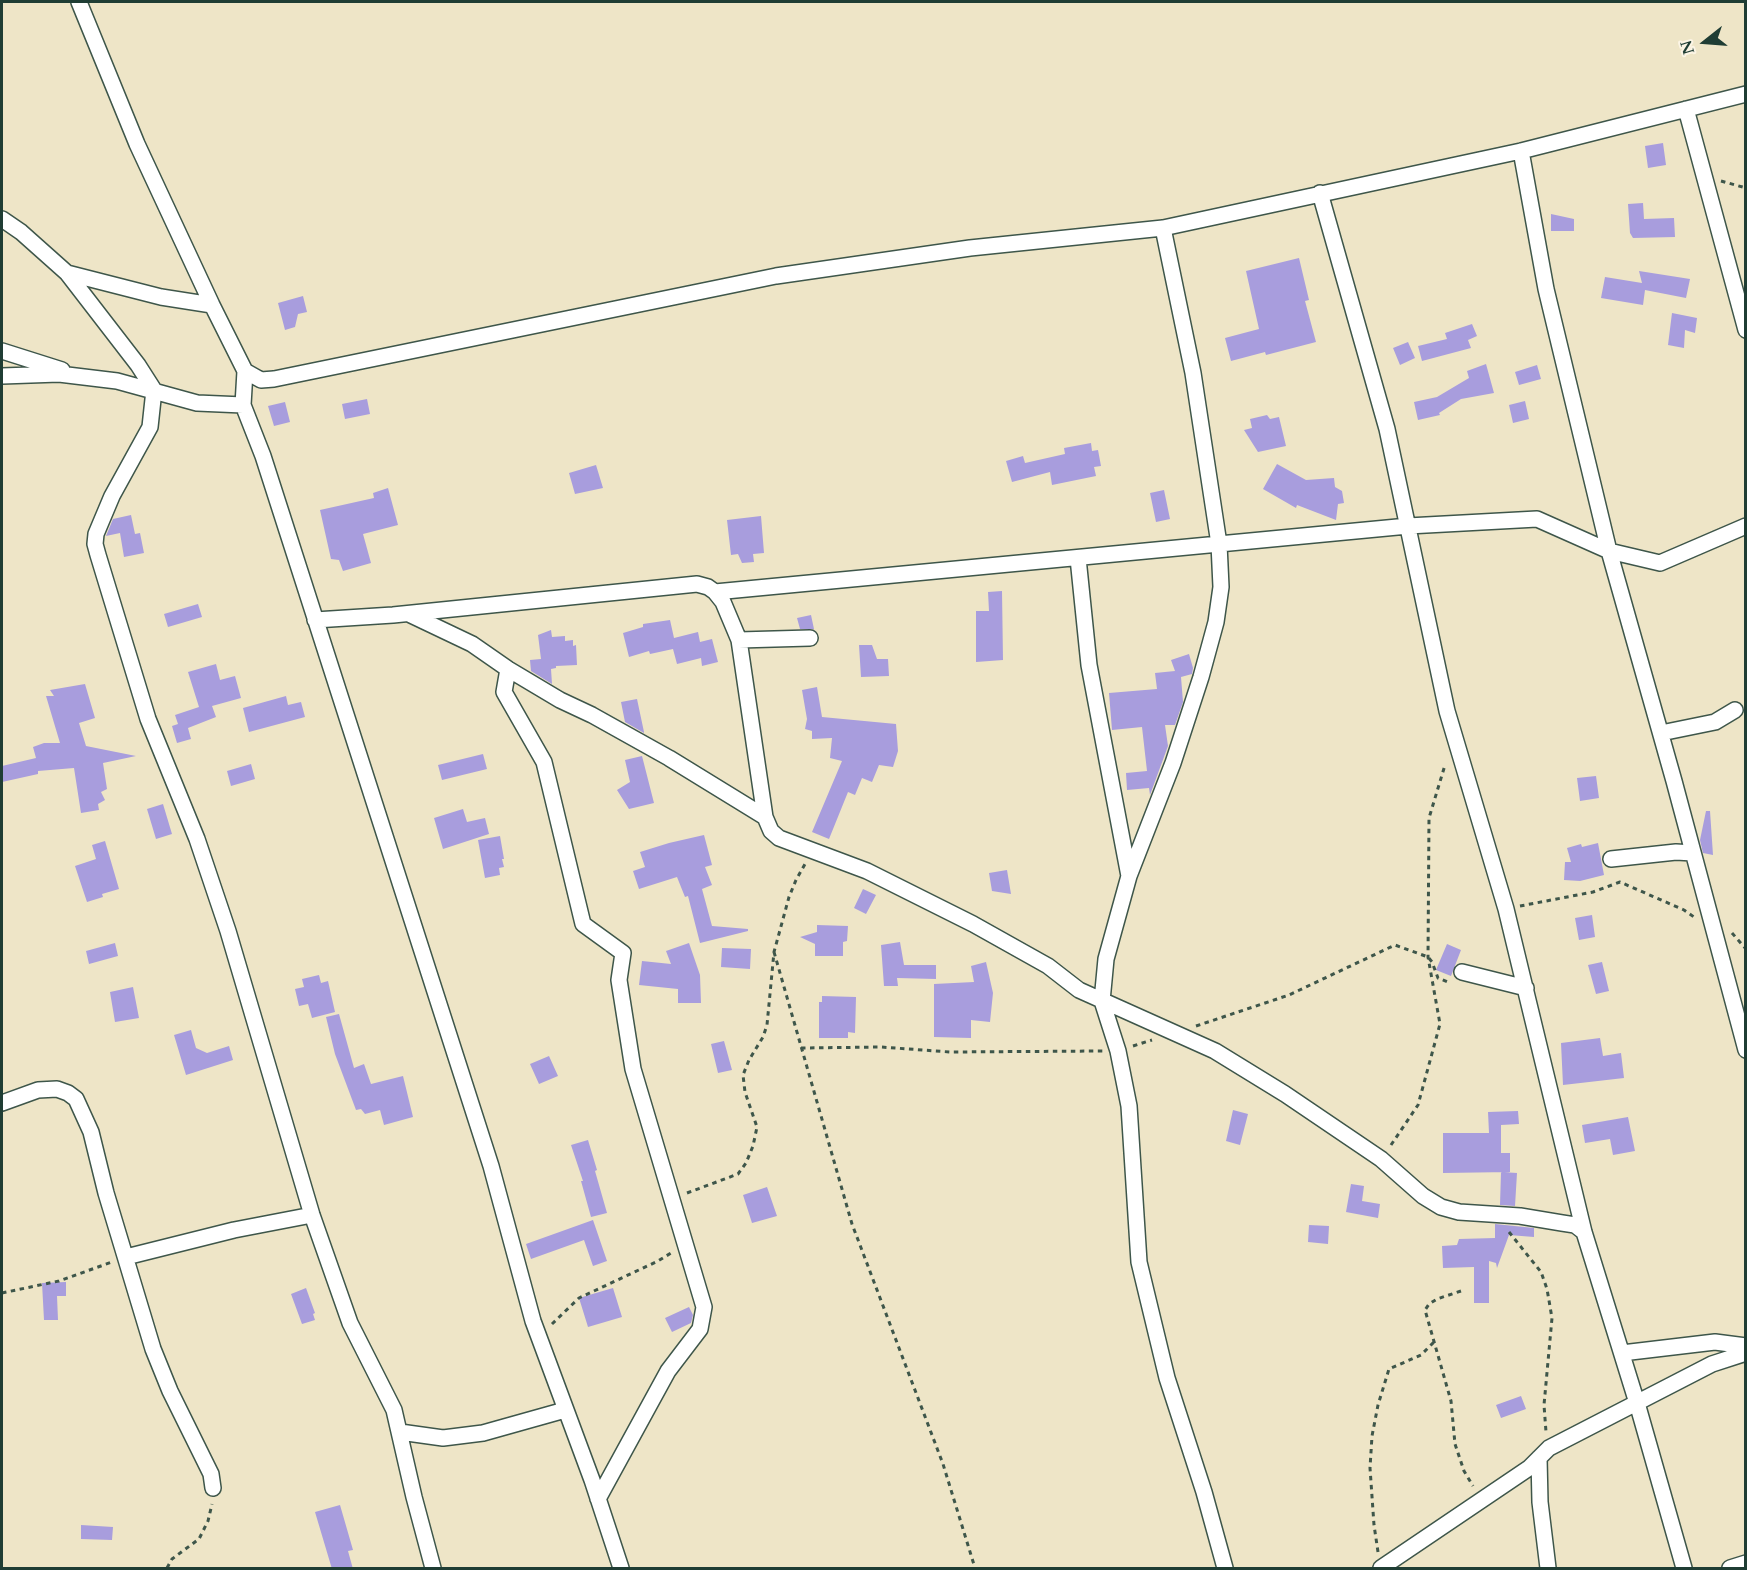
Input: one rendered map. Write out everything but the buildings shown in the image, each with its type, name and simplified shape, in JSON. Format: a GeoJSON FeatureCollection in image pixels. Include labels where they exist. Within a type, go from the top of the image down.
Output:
{"type":"FeatureCollection","features":[{"type":"Feature","properties":{"kind":"street"},"geometry":{"type":"LineString","coordinates":[[79,2],[137,144],[245,371],[243,405],[263,456],[491,1166],[533,1321],[621,1569]]}},
{"type":"Feature","properties":{"kind":"street"},"geometry":{"type":"LineString","coordinates":[[245,371],[261,380],[274,379],[776,276],[959,250],[1163,228],[1521,151],[1746,94]]}},
{"type":"Feature","properties":{"kind":"street"},"geometry":{"type":"LineString","coordinates":[[1686,109],[1746,330]]}},
{"type":"Feature","properties":{"kind":"street"},"geometry":{"type":"LineString","coordinates":[[1521,151],[1546,289],[1609,551],[1746,1050]]}},
{"type":"Feature","properties":{"kind":"street"},"geometry":{"type":"LineString","coordinates":[[1320,193],[1387,429],[1447,711],[1506,909],[1584,1232],[1637,1403],[1684,1569]]}},
{"type":"Feature","properties":{"kind":"street"},"geometry":{"type":"LineString","coordinates":[[2,219],[21,232],[67,273],[138,365],[154,390],[150,427],[112,496],[96,534],[95,544],[148,719],[197,839],[224,921],[312,1215],[350,1323],[389,1399],[400,1432],[433,1569]]}},
{"type":"Feature","properties":{"kind":"street"},"geometry":{"type":"LineString","coordinates":[[1163,228],[1193,373],[1219,544],[1221,587],[1219,606],[1201,677],[1173,763],[1129,876],[1106,959],[1102,1001],[1118,1051],[1129,1106],[1139,1262],[1167,1378],[1204,1492],[1225,1569]]}},
{"type":"Feature","properties":{"kind":"street"},"geometry":{"type":"LineString","coordinates":[[67,273],[160,297],[212,305]]}},
{"type":"Feature","properties":{"kind":"street"},"geometry":{"type":"LineString","coordinates":[[2,351],[82,377]]}},
{"type":"Feature","properties":{"kind":"street"},"geometry":{"type":"LineString","coordinates":[[2,376],[59,374],[117,381],[197,403],[243,405]]}},
{"type":"Feature","properties":{"kind":"street"},"geometry":{"type":"LineString","coordinates":[[715,592],[1408,526],[1537,519],[1609,551],[1660,563],[1746,526]]}},
{"type":"Feature","properties":{"kind":"street"},"geometry":{"type":"LineString","coordinates":[[1078,558],[1089,665],[1129,876]]}},
{"type":"Feature","properties":{"kind":"street"},"geometry":{"type":"LineString","coordinates":[[315,620],[697,584],[708,587],[723,602],[739,640],[765,817],[771,831],[779,838],[867,871],[973,924],[1048,966],[1079,990],[1215,1051],[1285,1094],[1381,1159],[1423,1196],[1441,1207],[1459,1212],[1562,1223],[1575,1226],[1584,1232]]}},
{"type":"Feature","properties":{"kind":"street"},"geometry":{"type":"LineString","coordinates":[[408,613],[472,644],[560,700],[669,758],[765,817]]}},
{"type":"Feature","properties":{"kind":"street"},"geometry":{"type":"LineString","coordinates":[[739,640],[810,638]]}},
{"type":"Feature","properties":{"kind":"street"},"geometry":{"type":"LineString","coordinates":[[508,669],[504,692],[544,762],[583,924],[623,953],[620,980],[633,1069],[704,1307],[700,1329],[668,1371],[598,1499]]}},
{"type":"Feature","properties":{"kind":"street"},"geometry":{"type":"LineString","coordinates":[[1660,733],[1715,722],[1735,710]]}},
{"type":"Feature","properties":{"kind":"street"},"geometry":{"type":"LineString","coordinates":[[1611,859],[1676,852],[1693,853]]}},
{"type":"Feature","properties":{"kind":"street"},"geometry":{"type":"LineString","coordinates":[[1462,972],[1526,988]]}},
{"type":"Feature","properties":{"kind":"street"},"geometry":{"type":"LineString","coordinates":[[2,1103],[38,1090],[57,1089],[76,1099],[92,1132],[106,1193],[153,1349],[170,1391],[211,1474],[213,1488]]}},
{"type":"Feature","properties":{"kind":"street"},"geometry":{"type":"LineString","coordinates":[[126,1257],[234,1230],[312,1215]]}},
{"type":"Feature","properties":{"kind":"street"},"geometry":{"type":"LineString","coordinates":[[1622,1353],[1714,1342],[1746,1346]]}},
{"type":"Feature","properties":{"kind":"street"},"geometry":{"type":"LineString","coordinates":[[1380,1564],[1482,1500],[1529,1468],[1544,1453],[1712,1364],[1746,1353]]}},
{"type":"Feature","properties":{"kind":"street"},"geometry":{"type":"LineString","coordinates":[[400,1432],[443,1438],[473,1434],[565,1410]]}},
{"type":"Feature","properties":{"kind":"street"},"geometry":{"type":"LineString","coordinates":[[1544,1453],[1540,1502],[1548,1569]]}},
{"type":"Feature","properties":{"kind":"street"},"geometry":{"type":"LineString","coordinates":[[1730,1569],[1746,1563]]}},
{"type":"Feature","properties":{"kind":"path"},"geometry":{"type":"LineString","coordinates":[[1704,176],[1746,188]]}},
{"type":"Feature","properties":{"kind":"path"},"geometry":{"type":"LineString","coordinates":[[1381,1159],[1418,1105],[1440,1024],[1428,957],[1429,818],[1455,735]]}},
{"type":"Feature","properties":{"kind":"path"},"geometry":{"type":"LineString","coordinates":[[683,1197],[690,1190],[738,1174],[746,1163],[753,1146],[756,1127],[745,1092],[743,1075],[749,1059],[763,1037],[774,952],[796,880],[815,850]]}},
{"type":"Feature","properties":{"kind":"path"},"geometry":{"type":"LineString","coordinates":[[1506,909],[1593,892],[1620,882],[1684,910],[1714,930]]}},
{"type":"Feature","properties":{"kind":"path"},"geometry":{"type":"LineString","coordinates":[[801,1048],[881,1047],[950,1052],[1118,1051],[1289,995],[1395,945],[1428,957],[1438,978],[1448,983],[1460,982],[1462,972]]}},
{"type":"Feature","properties":{"kind":"path"},"geometry":{"type":"LineString","coordinates":[[774,952],[852,1224],[943,1464],[975,1569]]}},
{"type":"Feature","properties":{"kind":"path"},"geometry":{"type":"LineString","coordinates":[[1497,1215],[1541,1272],[1547,1289],[1552,1318],[1544,1405],[1544,1453]]}},
{"type":"Feature","properties":{"kind":"path"},"geometry":{"type":"LineString","coordinates":[[542,1344],[551,1325],[579,1298],[658,1261],[677,1246]]}},
{"type":"Feature","properties":{"kind":"path"},"geometry":{"type":"LineString","coordinates":[[2,1293],[59,1281],[126,1257]]}},
{"type":"Feature","properties":{"kind":"path"},"geometry":{"type":"LineString","coordinates":[[1461,1292],[1437,1299],[1425,1310],[1451,1401],[1458,1455],[1464,1471],[1482,1500]]}},
{"type":"Feature","properties":{"kind":"path"},"geometry":{"type":"LineString","coordinates":[[1380,1564],[1374,1525],[1370,1468],[1372,1436],[1378,1405],[1389,1369],[1420,1355],[1434,1342]]}},
{"type":"Feature","properties":{"kind":"path"},"geometry":{"type":"LineString","coordinates":[[167,1569],[172,1559],[199,1539],[210,1514],[214,1497],[213,1488]]}}]}
